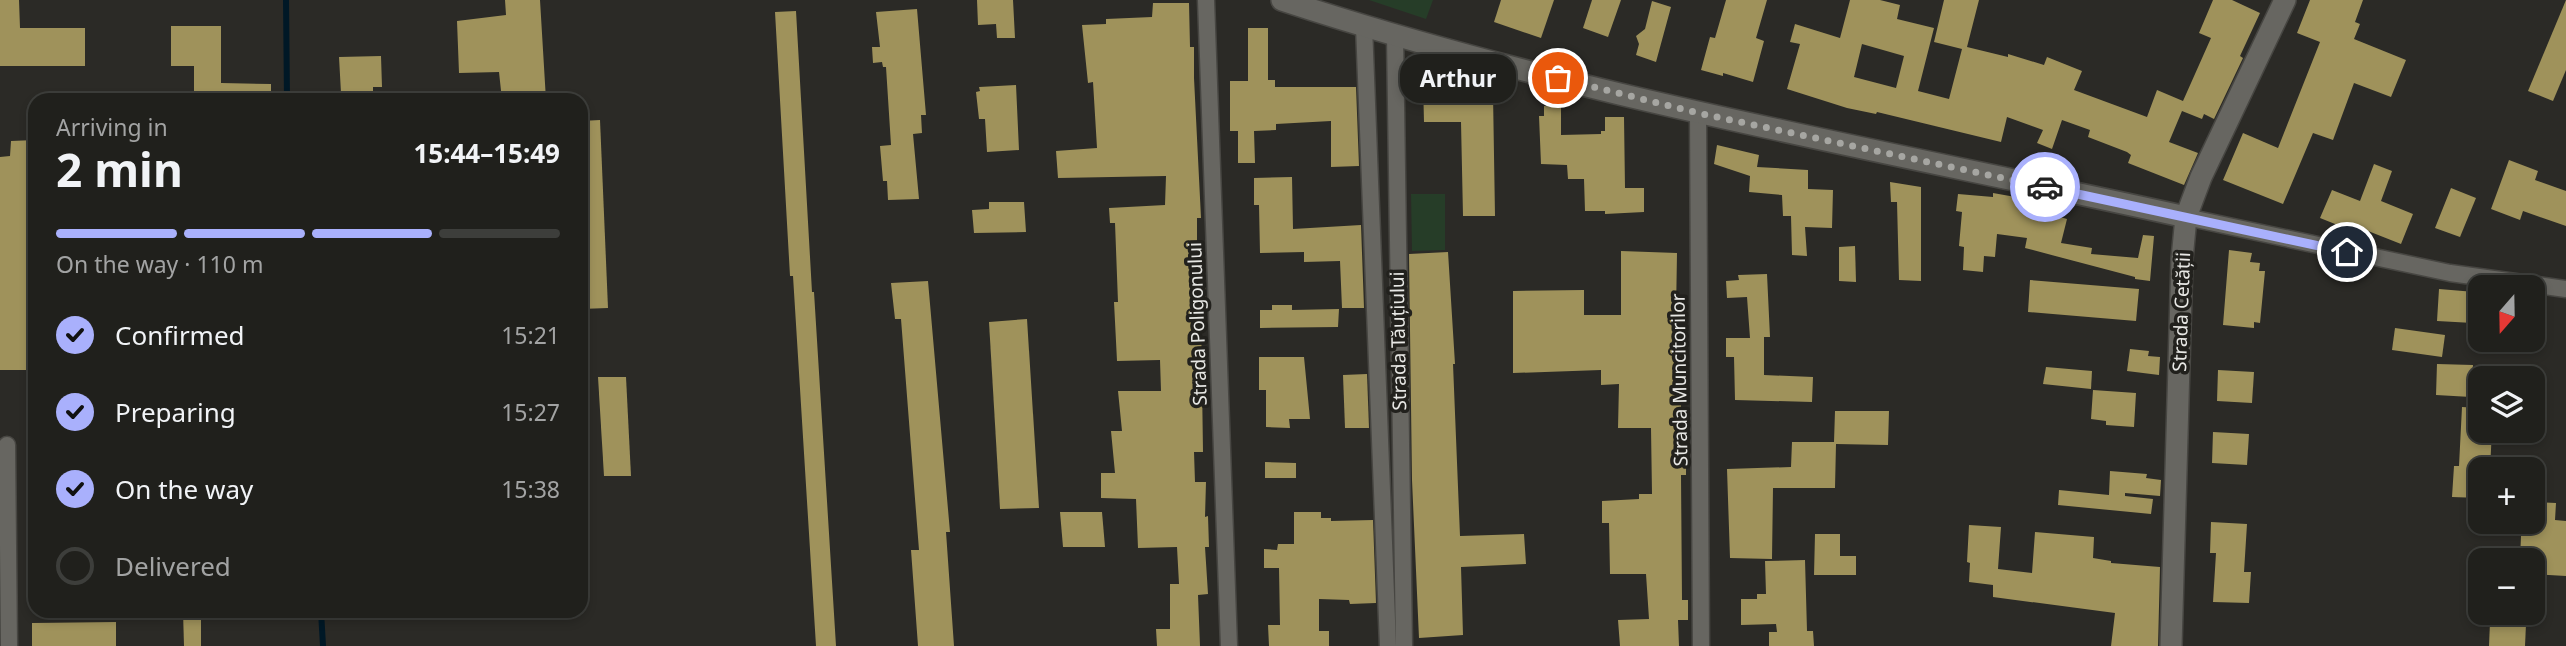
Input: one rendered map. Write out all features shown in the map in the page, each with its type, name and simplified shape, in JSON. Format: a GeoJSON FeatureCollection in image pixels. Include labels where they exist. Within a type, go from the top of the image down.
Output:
{"type":"FeatureCollection","features":[{"type":"Feature","properties":{"kind":"main road"},"geometry":{"type":"LineString","coordinates":[[1282,0],[1395,36],[1698,113],[2186,217]]}},
{"type":"Feature","properties":{"kind":"main road","name":"Strada Cetății"},"geometry":{"type":"LineString","coordinates":[[2171,646],[2182,259],[2186,217],[2201,177],[2285,0]]}},
{"type":"Feature","properties":{"kind":"street","name":"Strada Poligonului"},"geometry":{"type":"LineString","coordinates":[[1206,0],[1229,646]]}},
{"type":"Feature","properties":{"kind":"street"},"geometry":{"type":"LineString","coordinates":[[1364,26],[1388,646]]}},
{"type":"Feature","properties":{"kind":"street","name":"Strada Tăuțiului"},"geometry":{"type":"LineString","coordinates":[[1395,36],[1405,646]]}},
{"type":"Feature","properties":{"kind":"street","name":"Strada Muncitorilor"},"geometry":{"type":"LineString","coordinates":[[1698,113],[1701,646]]}},
{"type":"Feature","properties":{"kind":"street"},"geometry":{"type":"LineString","coordinates":[[2186,217],[2437,271],[2566,289]]}},
{"type":"Feature","properties":{"kind":"street"},"geometry":{"type":"LineString","coordinates":[[7,445],[9,646]]}},
{"type":"Feature","properties":{"kind":"green space"},"geometry":{"type":"Polygon","coordinates":[[[1369,0],[1433,0],[1426,19],[1369,0]]]}},
{"type":"Feature","properties":{"kind":"green space"},"geometry":{"type":"Polygon","coordinates":[[[1411,194],[1445,194],[1445,250],[1412,251],[1411,194]]]}},
{"type":"Feature","properties":{"kind":"building"},"geometry":{"type":"Polygon","coordinates":[[[0,0],[19,0],[20,28],[85,28],[85,66],[0,66],[0,0]]]}},
{"type":"Feature","properties":{"kind":"building"},"geometry":{"type":"Polygon","coordinates":[[[505,0],[540,0],[546,93],[501,93],[499,72],[459,73],[457,21],[506,15],[505,0]]]}},
{"type":"Feature","properties":{"kind":"building"},"geometry":{"type":"Polygon","coordinates":[[[977,0],[1013,0],[1015,38],[997,38],[996,24],[978,25],[977,0]]]}},
{"type":"Feature","properties":{"kind":"building"},"geometry":{"type":"Polygon","coordinates":[[[1501,0],[1554,0],[1541,38],[1494,22],[1501,0]]]}},
{"type":"Feature","properties":{"kind":"building"},"geometry":{"type":"Polygon","coordinates":[[[1592,0],[1621,0],[1608,37],[1583,28],[1592,0]]]}},
{"type":"Feature","properties":{"kind":"building"},"geometry":{"type":"Polygon","coordinates":[[[1726,0],[1767,0],[1756,38],[1764,41],[1753,82],[1701,70],[1710,37],[1715,38],[1726,0]]]}},
{"type":"Feature","properties":{"kind":"building"},"geometry":{"type":"Polygon","coordinates":[[[1850,0],[1880,0],[1900,5],[1897,19],[1934,28],[1918,91],[1949,99],[1962,49],[1934,42],[1944,0],[1979,0],[1967,47],[2008,57],[2008,54],[2044,65],[2047,57],[2082,71],[2074,90],[2147,117],[2157,90],[2183,101],[2211,38],[2199,33],[2213,0],[2232,0],[2260,13],[2240,56],[2243,58],[2214,119],[2204,114],[2202,119],[2182,111],[2169,142],[2198,153],[2184,185],[2128,163],[2131,155],[2127,152],[2088,137],[2090,130],[2062,120],[2052,149],[2037,143],[2043,130],[2007,117],[2001,142],[1877,112],[1876,114],[1847,108],[1787,89],[1800,44],[1790,42],[1795,24],[1840,38],[1850,0]],[[1862,44],[1854,77],[1896,88],[1904,56],[1862,44]]]}},
{"type":"Feature","properties":{"kind":"building"},"geometry":{"type":"Polygon","coordinates":[[[2310,0],[2363,0],[2355,22],[2360,24],[2354,39],[2406,60],[2391,97],[2354,83],[2333,140],[2313,133],[2283,204],[2223,180],[2243,133],[2278,148],[2320,42],[2297,33],[2310,0]]]}},
{"type":"Feature","properties":{"kind":"building"},"geometry":{"type":"Polygon","coordinates":[[[2566,0],[2566,70],[2553,101],[2528,91],[2566,0]]]}},
{"type":"Feature","properties":{"kind":"building"},"geometry":{"type":"Polygon","coordinates":[[[1652,1],[1671,7],[1656,62],[1636,55],[1639,44],[1636,36],[1645,29],[1652,1]]]}},
{"type":"Feature","properties":{"kind":"building"},"geometry":{"type":"Polygon","coordinates":[[[1153,3],[1189,3],[1190,47],[1194,47],[1201,218],[1197,218],[1197,283],[1205,283],[1206,314],[1201,314],[1203,452],[1194,452],[1195,482],[1206,482],[1205,517],[1208,516],[1209,547],[1205,547],[1208,594],[1198,595],[1200,646],[1157,646],[1156,629],[1170,629],[1170,584],[1179,584],[1177,547],[1138,548],[1136,499],[1101,498],[1101,473],[1115,473],[1111,431],[1122,431],[1118,391],[1161,391],[1160,360],[1117,361],[1114,302],[1118,302],[1115,223],[1110,223],[1109,208],[1165,205],[1166,176],[1058,178],[1056,151],[1097,148],[1093,82],[1088,83],[1082,25],[1106,24],[1106,19],[1152,17],[1153,3]]]}},
{"type":"Feature","properties":{"kind":"building"},"geometry":{"type":"Polygon","coordinates":[[[917,9],[926,115],[921,115],[922,133],[913,134],[919,199],[888,200],[887,181],[883,181],[880,146],[891,145],[886,67],[883,67],[882,62],[873,63],[872,47],[880,47],[876,12],[917,9]]]}},
{"type":"Feature","properties":{"kind":"building"},"geometry":{"type":"Polygon","coordinates":[[[796,11],[836,646],[816,646],[793,276],[790,276],[775,12],[796,11]]]}},
{"type":"Feature","properties":{"kind":"building"},"geometry":{"type":"Polygon","coordinates":[[[171,26],[221,26],[221,83],[271,84],[271,93],[194,93],[194,66],[171,66],[171,26]]]}},
{"type":"Feature","properties":{"kind":"building"},"geometry":{"type":"Polygon","coordinates":[[[1248,28],[1268,28],[1268,80],[1275,80],[1275,87],[1356,87],[1359,166],[1331,167],[1331,121],[1276,124],[1276,130],[1254,131],[1255,163],[1238,163],[1238,131],[1230,131],[1230,81],[1248,81],[1248,28]]]}},
{"type":"Feature","properties":{"kind":"building"},"geometry":{"type":"Polygon","coordinates":[[[381,56],[382,87],[373,87],[373,93],[341,93],[339,57],[381,56]]]}},
{"type":"Feature","properties":{"kind":"building"},"geometry":{"type":"Polygon","coordinates":[[[1423,82],[1446,82],[1446,95],[1493,94],[1495,216],[1463,216],[1461,122],[1424,122],[1423,82]]]}},
{"type":"Feature","properties":{"kind":"building"},"geometry":{"type":"Polygon","coordinates":[[[1016,85],[1019,150],[987,152],[985,119],[979,119],[976,92],[980,91],[979,87],[1016,85]]]}},
{"type":"Feature","properties":{"kind":"building"},"geometry":{"type":"Polygon","coordinates":[[[1544,106],[1561,107],[1561,135],[1601,134],[1601,131],[1605,131],[1605,117],[1624,117],[1625,188],[1644,188],[1644,212],[1605,214],[1605,211],[1585,211],[1584,179],[1568,179],[1567,165],[1541,164],[1539,116],[1544,116],[1544,106]]]}},
{"type":"Feature","properties":{"kind":"building"},"geometry":{"type":"Polygon","coordinates":[[[600,120],[608,308],[588,309],[588,121],[600,120]]]}},
{"type":"Feature","properties":{"kind":"building"},"geometry":{"type":"Polygon","coordinates":[[[28,140],[28,370],[0,370],[0,157],[10,156],[11,141],[28,140]]]}},
{"type":"Feature","properties":{"kind":"building"},"geometry":{"type":"Polygon","coordinates":[[[1717,145],[1759,155],[1757,167],[1808,170],[1808,189],[1833,190],[1832,228],[1805,227],[1807,256],[1792,255],[1791,216],[1783,216],[1782,195],[1749,192],[1750,176],[1714,164],[1717,145]]]}},
{"type":"Feature","properties":{"kind":"building"},"geometry":{"type":"Polygon","coordinates":[[[2509,160],[2538,171],[2535,180],[2566,191],[2566,226],[2523,211],[2520,220],[2491,209],[2509,160]]]}},
{"type":"Feature","properties":{"kind":"building"},"geometry":{"type":"Polygon","coordinates":[[[2374,164],[2392,171],[2381,201],[2413,214],[2401,244],[2368,231],[2341,223],[2340,226],[2320,218],[2332,190],[2360,201],[2374,164]]]}},
{"type":"Feature","properties":{"kind":"building"},"geometry":{"type":"Polygon","coordinates":[[[1292,177],[1293,229],[1361,225],[1364,308],[1342,308],[1340,261],[1304,262],[1304,252],[1260,253],[1259,205],[1254,205],[1254,178],[1292,177]]]}},
{"type":"Feature","properties":{"kind":"building"},"geometry":{"type":"Polygon","coordinates":[[[1890,182],[1921,187],[1921,281],[1899,280],[1897,202],[1891,202],[1890,182]]]}},
{"type":"Feature","properties":{"kind":"building"},"geometry":{"type":"Polygon","coordinates":[[[2451,188],[2476,198],[2460,237],[2435,228],[2451,188]]]}},
{"type":"Feature","properties":{"kind":"building"},"geometry":{"type":"Polygon","coordinates":[[[1993,193],[2021,198],[2020,205],[2067,219],[2061,243],[2092,248],[2091,254],[2138,258],[2143,235],[2154,236],[2150,281],[2025,248],[2027,238],[1997,234],[1995,257],[1984,256],[1983,272],[1963,270],[1964,247],[1959,246],[1962,212],[1956,211],[1958,194],[1993,197],[1993,193]]]}},
{"type":"Feature","properties":{"kind":"building"},"geometry":{"type":"Polygon","coordinates":[[[989,202],[1024,202],[1026,232],[974,233],[972,210],[989,209],[989,202]]]}},
{"type":"Feature","properties":{"kind":"building"},"geometry":{"type":"Polygon","coordinates":[[[1855,246],[1856,282],[1839,281],[1839,247],[1855,246]]]}},
{"type":"Feature","properties":{"kind":"building"},"geometry":{"type":"Polygon","coordinates":[[[2229,250],[2252,253],[2250,262],[2260,263],[2259,271],[2265,271],[2260,323],[2254,322],[2254,328],[2223,325],[2229,250]]]}},
{"type":"Feature","properties":{"kind":"building"},"geometry":{"type":"Polygon","coordinates":[[[1621,251],[1677,253],[1676,314],[1680,314],[1681,410],[1685,410],[1686,457],[1686,475],[1681,475],[1682,600],[1688,600],[1688,620],[1678,620],[1679,646],[1620,646],[1618,620],[1649,619],[1646,574],[1610,574],[1609,523],[1602,523],[1602,501],[1639,499],[1639,494],[1652,494],[1651,428],[1618,428],[1619,384],[1601,385],[1601,370],[1513,373],[1513,291],[1584,290],[1584,315],[1621,315],[1621,251]]]}},
{"type":"Feature","properties":{"kind":"building"},"geometry":{"type":"Polygon","coordinates":[[[1448,252],[1455,364],[1460,536],[1524,534],[1526,564],[1461,567],[1463,635],[1419,638],[1412,480],[1409,254],[1448,252]]]}},
{"type":"Feature","properties":{"kind":"building"},"geometry":{"type":"Polygon","coordinates":[[[1767,274],[1770,337],[1764,337],[1764,375],[1813,377],[1812,402],[1735,400],[1734,357],[1726,357],[1726,338],[1750,338],[1747,297],[1727,298],[1726,281],[1739,280],[1738,275],[1767,274]]]}},
{"type":"Feature","properties":{"kind":"building"},"geometry":{"type":"Polygon","coordinates":[[[2030,280],[2139,289],[2136,321],[2028,312],[2030,280]]]}},
{"type":"Feature","properties":{"kind":"building"},"geometry":{"type":"Polygon","coordinates":[[[928,281],[950,532],[946,532],[954,646],[918,646],[911,550],[919,550],[901,319],[895,319],[891,283],[928,281]]]}},
{"type":"Feature","properties":{"kind":"building"},"geometry":{"type":"Polygon","coordinates":[[[2439,289],[2468,291],[2468,323],[2437,321],[2439,289]]]}},
{"type":"Feature","properties":{"kind":"building"},"geometry":{"type":"Polygon","coordinates":[[[1272,305],[1292,305],[1292,310],[1339,309],[1338,327],[1260,328],[1260,310],[1272,310],[1272,305]]]}},
{"type":"Feature","properties":{"kind":"building"},"geometry":{"type":"Polygon","coordinates":[[[1027,319],[1039,508],[1000,509],[989,322],[1027,319]]]}},
{"type":"Feature","properties":{"kind":"building"},"geometry":{"type":"Polygon","coordinates":[[[2395,328],[2445,335],[2442,357],[2392,350],[2395,328]]]}},
{"type":"Feature","properties":{"kind":"building"},"geometry":{"type":"Polygon","coordinates":[[[2130,349],[2149,351],[2148,356],[2160,357],[2159,375],[2127,371],[2130,349]]]}},
{"type":"Feature","properties":{"kind":"building"},"geometry":{"type":"Polygon","coordinates":[[[1259,357],[1304,357],[1310,419],[1289,419],[1290,428],[1266,427],[1266,390],[1259,390],[1259,357]]]}},
{"type":"Feature","properties":{"kind":"building"},"geometry":{"type":"Polygon","coordinates":[[[2437,364],[2473,365],[2468,366],[2468,397],[2436,395],[2437,364]]]}},
{"type":"Feature","properties":{"kind":"building"},"geometry":{"type":"Polygon","coordinates":[[[2046,367],[2092,371],[2091,389],[2043,384],[2046,367]]]}},
{"type":"Feature","properties":{"kind":"building"},"geometry":{"type":"Polygon","coordinates":[[[2218,370],[2254,372],[2252,403],[2217,401],[2218,370]]]}},
{"type":"Feature","properties":{"kind":"building"},"geometry":{"type":"Polygon","coordinates":[[[1367,374],[1369,428],[1345,428],[1343,375],[1367,374]]]}},
{"type":"Feature","properties":{"kind":"building"},"geometry":{"type":"Polygon","coordinates":[[[598,377],[626,377],[631,476],[604,476],[598,377]]]}},
{"type":"Feature","properties":{"kind":"building"},"geometry":{"type":"Polygon","coordinates":[[[2093,390],[2136,393],[2134,427],[2106,425],[2106,421],[2091,419],[2093,390]]]}},
{"type":"Feature","properties":{"kind":"building"},"geometry":{"type":"Polygon","coordinates":[[[2462,407],[2468,407],[2468,443],[2491,443],[2491,457],[2468,457],[2468,498],[2452,497],[2454,466],[2459,466],[2462,407]]]}},
{"type":"Feature","properties":{"kind":"building"},"geometry":{"type":"Polygon","coordinates":[[[1835,411],[1889,411],[1888,445],[1836,444],[1835,488],[1773,488],[1772,559],[1730,558],[1727,469],[1791,467],[1792,442],[1834,442],[1835,411]]]}},
{"type":"Feature","properties":{"kind":"building"},"geometry":{"type":"Polygon","coordinates":[[[2213,432],[2249,434],[2247,465],[2212,463],[2213,432]]]}},
{"type":"Feature","properties":{"kind":"building"},"geometry":{"type":"Polygon","coordinates":[[[1265,462],[1296,463],[1296,478],[1265,478],[1265,462]]]}},
{"type":"Feature","properties":{"kind":"building"},"geometry":{"type":"Polygon","coordinates":[[[2110,471],[2147,474],[2146,478],[2161,480],[2160,496],[2125,493],[2125,496],[2153,499],[2151,514],[2058,505],[2059,490],[2109,495],[2110,471]]]}},
{"type":"Feature","properties":{"kind":"building"},"geometry":{"type":"Polygon","coordinates":[[[2545,503],[2556,503],[2555,520],[2566,521],[2566,576],[2545,575],[2545,548],[2520,548],[2521,536],[2545,534],[2545,503]]]}},
{"type":"Feature","properties":{"kind":"building"},"geometry":{"type":"Polygon","coordinates":[[[1060,512],[1102,512],[1105,547],[1063,547],[1060,512]]]}},
{"type":"Feature","properties":{"kind":"building"},"geometry":{"type":"Polygon","coordinates":[[[1294,512],[1321,512],[1321,518],[1331,518],[1331,521],[1373,520],[1376,603],[1350,604],[1349,600],[1319,599],[1319,631],[1329,631],[1329,646],[1269,646],[1268,625],[1280,625],[1279,568],[1264,568],[1264,549],[1277,550],[1278,544],[1294,544],[1294,512]]]}},
{"type":"Feature","properties":{"kind":"building"},"geometry":{"type":"Polygon","coordinates":[[[2211,522],[2247,524],[2244,572],[2251,572],[2249,603],[2213,602],[2216,553],[2210,553],[2211,522]]]}},
{"type":"Feature","properties":{"kind":"building"},"geometry":{"type":"Polygon","coordinates":[[[1969,525],[2001,527],[1998,569],[2032,573],[2035,532],[2094,537],[2093,558],[2111,563],[2160,567],[2158,646],[2111,646],[2115,613],[1993,597],[1993,585],[1969,582],[1969,525]]]}},
{"type":"Feature","properties":{"kind":"building"},"geometry":{"type":"Polygon","coordinates":[[[1815,534],[1840,534],[1840,556],[1856,556],[1856,575],[1814,575],[1815,534]]]}},
{"type":"Feature","properties":{"kind":"building"},"geometry":{"type":"Polygon","coordinates":[[[1805,560],[1807,631],[1813,631],[1814,646],[1769,646],[1769,632],[1777,632],[1776,624],[1741,625],[1741,599],[1757,599],[1757,594],[1766,594],[1765,561],[1805,560]]]}},
{"type":"Feature","properties":{"kind":"building"},"geometry":{"type":"Polygon","coordinates":[[[183,618],[201,618],[201,646],[184,646],[183,618]]]}},
{"type":"Feature","properties":{"kind":"building"},"geometry":{"type":"Polygon","coordinates":[[[116,622],[116,646],[32,646],[32,623],[116,622]]]}},
{"type":"Feature","properties":{"kind":"building"},"geometry":{"type":"Polygon","coordinates":[[[2490,625],[2526,625],[2525,646],[2489,646],[2490,625]]]}},
{"type":"Feature","properties":{"kind":"waterway"},"geometry":{"type":"LineString","coordinates":[[286,0],[287,93]]}},
{"type":"Feature","properties":{"kind":"waterway"},"geometry":{"type":"LineString","coordinates":[[321,618],[323,646]]}},
{"type":"Feature","properties":{"kind":"way so far"},"geometry":{"type":"LineString","coordinates":[[1558,78],[1698,113],[2045,187]]}},
{"type":"Feature","properties":{"kind":"place","name":"Arthur"},"geometry":{"type":"Point","coordinates":[1558,78]}},
{"type":"Feature","properties":{"kind":"route"},"geometry":{"type":"LineString","coordinates":[[2045,187],[2347,252]]}}]}
